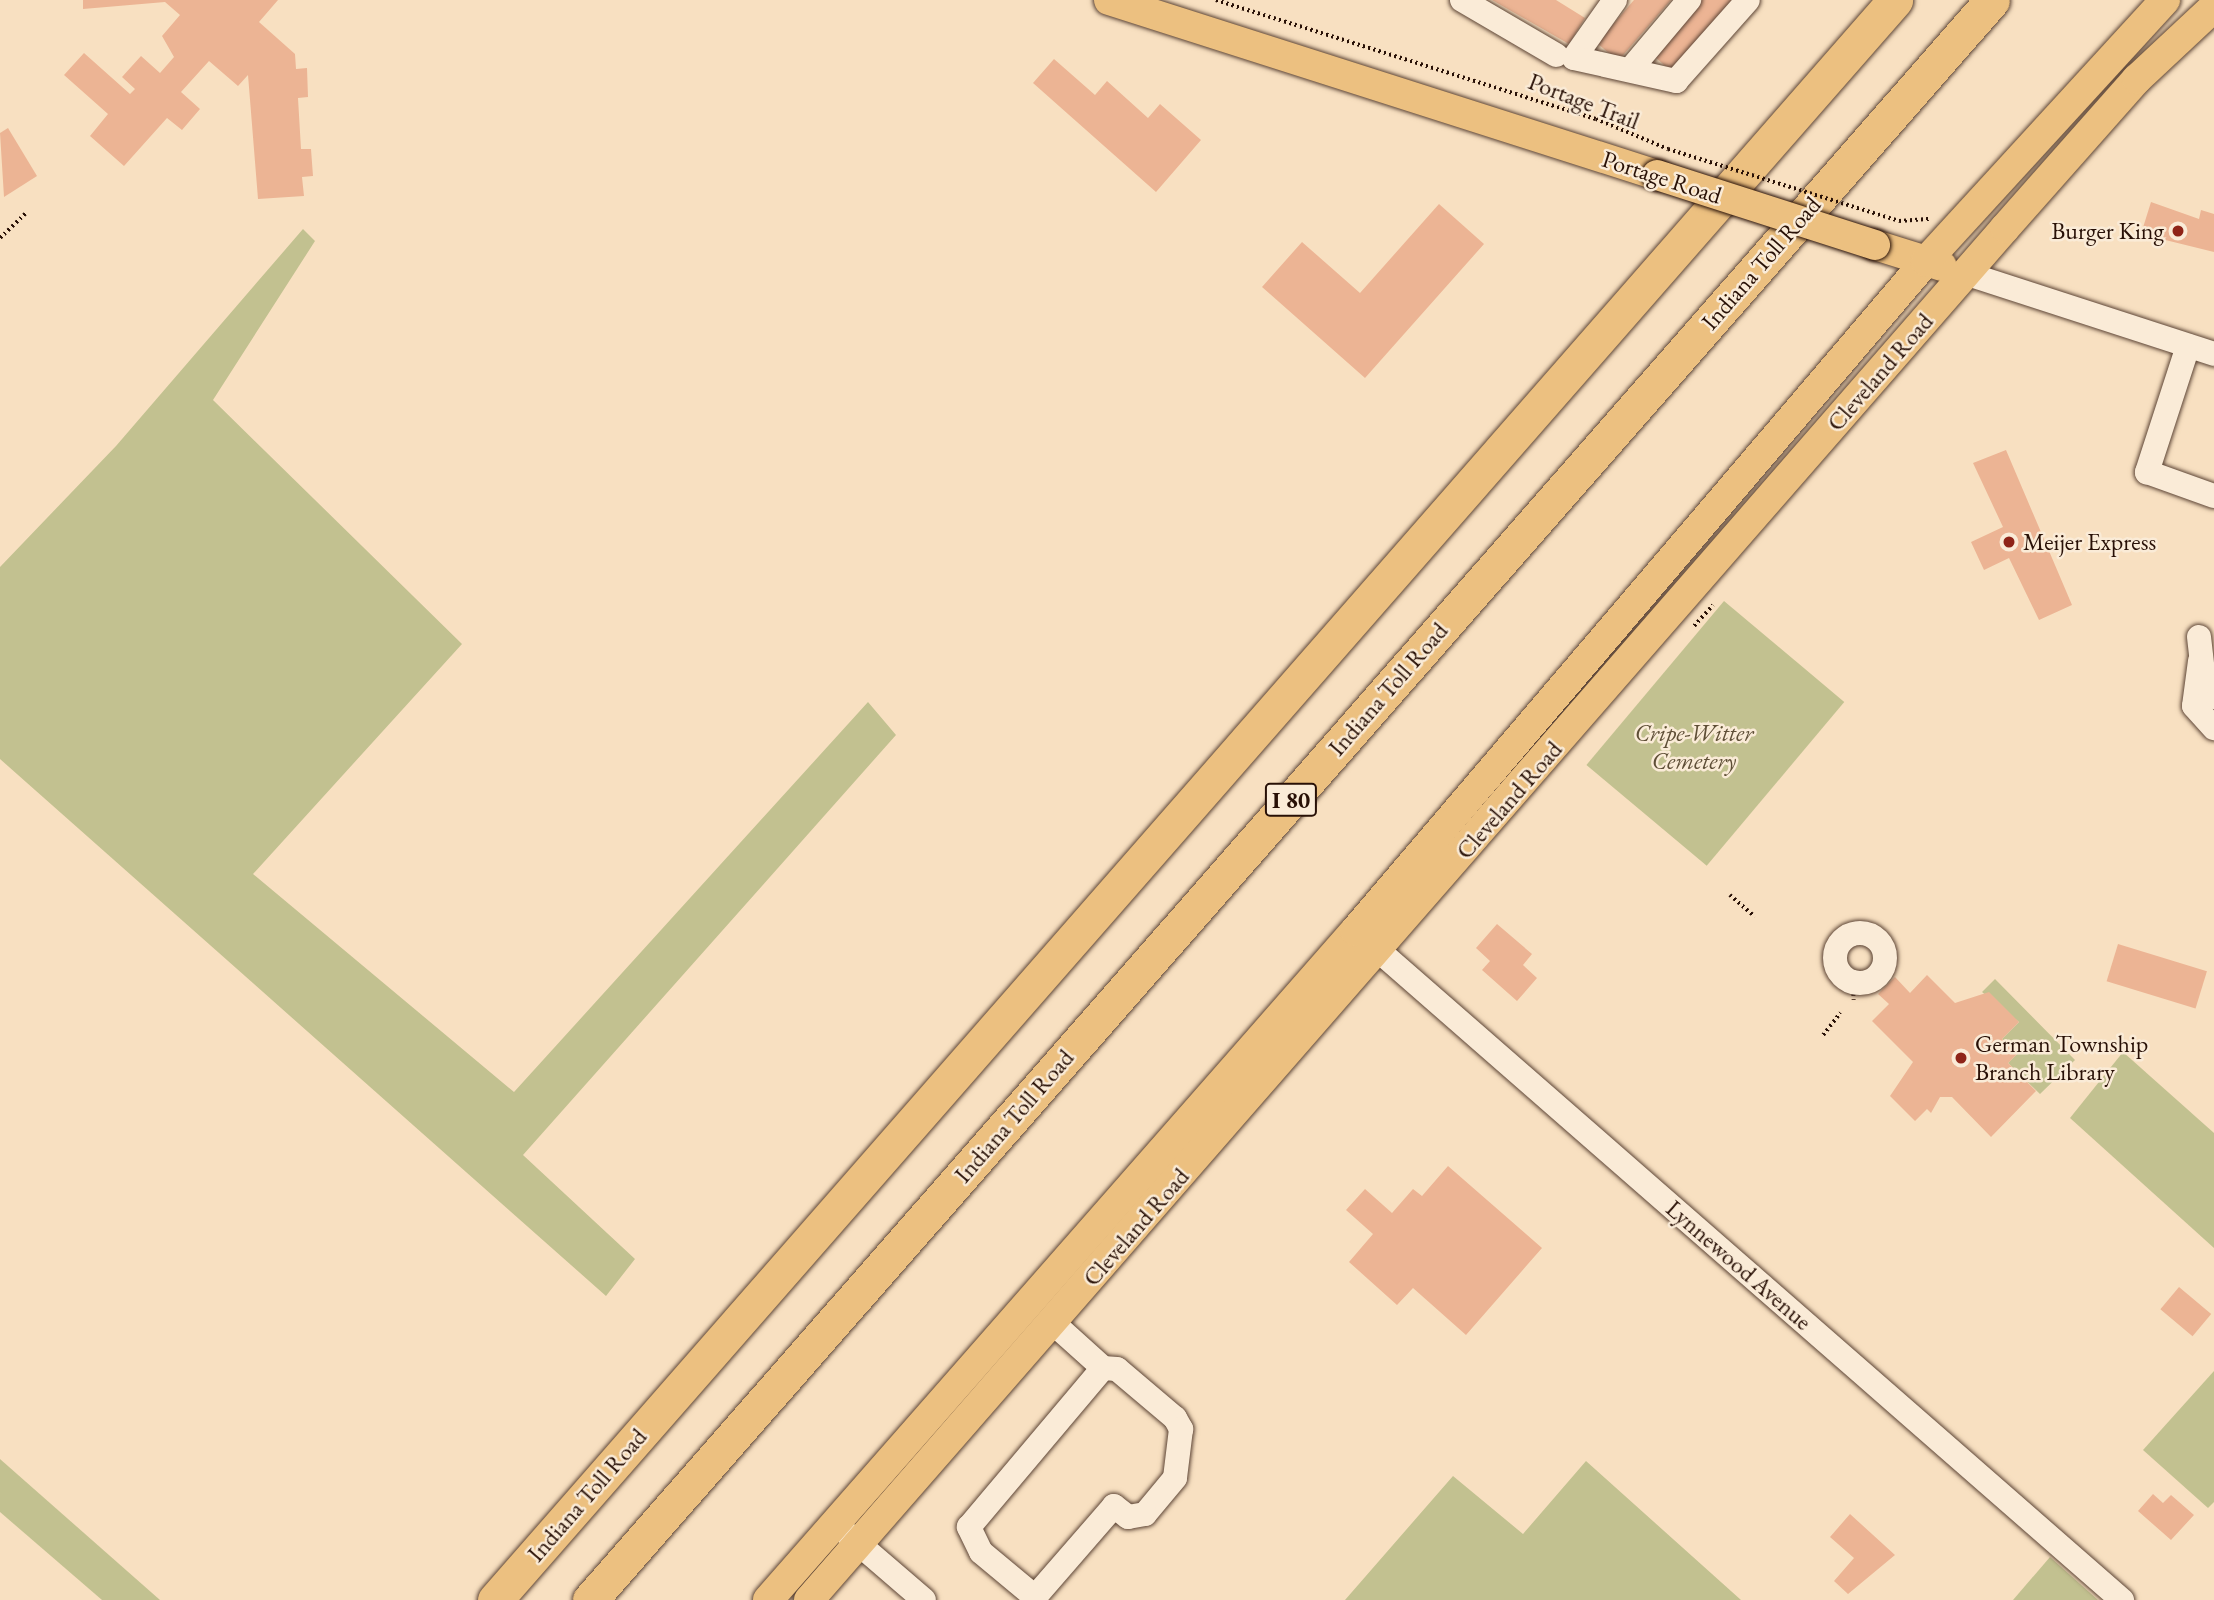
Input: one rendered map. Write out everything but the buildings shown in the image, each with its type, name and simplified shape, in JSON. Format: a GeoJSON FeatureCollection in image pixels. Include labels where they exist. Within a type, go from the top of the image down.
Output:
{"type":"FeatureCollection","features":[{"type":"Feature","properties":{"kind":"highway","name":"Indiana Toll Road"},"geometry":{"type":"LineString","coordinates":[[495,1600],[1895,0]]}},
{"type":"Feature","properties":{"kind":"highway","name":"Indiana Toll Road"},"geometry":{"type":"LineString","coordinates":[[590,1600],[1992,0]]}},
{"type":"Feature","properties":{"kind":"main road","name":"Portage Road"},"geometry":{"type":"LineString","coordinates":[[1109,0],[1663,162],[1875,244],[1965,273]]}},
{"type":"Feature","properties":{"kind":"main road","name":"Cleveland Road"},"geometry":{"type":"LineString","coordinates":[[768,1600],[1355,931],[1926,261],[2165,0]]}},
{"type":"Feature","properties":{"kind":"main road","name":"Cleveland Road"},"geometry":{"type":"LineString","coordinates":[[809,1600],[1379,950],[1965,273],[2137,79],[2214,6]]}},
{"type":"Feature","properties":{"kind":"street"},"geometry":{"type":"LineString","coordinates":[[1462,0],[1556,55]]}},
{"type":"Feature","properties":{"kind":"street"},"geometry":{"type":"LineString","coordinates":[[1615,0],[1574,58],[1676,81],[1748,0]]}},
{"type":"Feature","properties":{"kind":"street"},"geometry":{"type":"LineString","coordinates":[[1630,70],[1689,0]]}},
{"type":"Feature","properties":{"kind":"street","name":"Portage Road"},"geometry":{"type":"LineString","coordinates":[[1965,273],[2214,354]]}},
{"type":"Feature","properties":{"kind":"street"},"geometry":{"type":"LineString","coordinates":[[2188,346],[2147,472],[2214,496]]}},
{"type":"Feature","properties":{"kind":"street"},"geometry":{"type":"LineString","coordinates":[[2214,697],[2199,649],[2194,706],[2214,728]]}},
{"type":"Feature","properties":{"kind":"street","name":"Lynnewood Avenue"},"geometry":{"type":"LineString","coordinates":[[1355,931],[2122,1600]]}},
{"type":"Feature","properties":{"kind":"street"},"geometry":{"type":"LineString","coordinates":[[1052,1322],[1103,1368],[1116,1369],[1175,1418],[1181,1429],[1175,1478],[1145,1514],[1128,1517],[1114,1506],[1035,1599],[981,1552],[969,1527],[1103,1368]]}},
{"type":"Feature","properties":{"kind":"street"},"geometry":{"type":"LineString","coordinates":[[835,1522],[924,1600]]}},
{"type":"Feature","properties":{"kind":"path","name":"Portage Trail"},"geometry":{"type":"LineString","coordinates":[[1216,0],[1596,118],[1663,162],[1899,221],[1938,220]]}},
{"type":"Feature","properties":{"kind":"path"},"geometry":{"type":"LineString","coordinates":[[0,238],[27,212]]}},
{"type":"Feature","properties":{"kind":"path"},"geometry":{"type":"LineString","coordinates":[[1730,895],[1755,917]]}},
{"type":"Feature","properties":{"kind":"path"},"geometry":{"type":"LineString","coordinates":[[1823,1035],[1840,1013]]}},
{"type":"Feature","properties":{"kind":"green space"},"geometry":{"type":"Polygon","coordinates":[[[303,229],[315,241],[213,400],[462,644],[253,874],[514,1092],[868,702],[896,735],[523,1155],[635,1259],[606,1296],[0,759],[0,567],[116,446],[303,229]]]}},
{"type":"Feature","properties":{"kind":"green space","name":"Cripe-Witter Cemetery"},"geometry":{"type":"Polygon","coordinates":[[[1724,601],[1844,702],[1707,866],[1586,765],[1724,601]]]}},
{"type":"Feature","properties":{"kind":"green space"},"geometry":{"type":"Polygon","coordinates":[[[1995,979],[2075,1060],[2040,1094],[2008,1063],[2017,1054],[2002,1039],[2019,1022],[1982,992],[1995,979]]]}},
{"type":"Feature","properties":{"kind":"green space"},"geometry":{"type":"Polygon","coordinates":[[[2123,1052],[2214,1133],[2214,1248],[2070,1118],[2123,1052]]]}},
{"type":"Feature","properties":{"kind":"green space"},"geometry":{"type":"Polygon","coordinates":[[[2214,1371],[2214,1502],[2208,1508],[2143,1450],[2214,1371]]]}},
{"type":"Feature","properties":{"kind":"green space"},"geometry":{"type":"Polygon","coordinates":[[[0,1459],[160,1600],[102,1600],[0,1512],[0,1459]]]}},
{"type":"Feature","properties":{"kind":"green space"},"geometry":{"type":"Polygon","coordinates":[[[1586,1461],[1741,1600],[1345,1600],[1453,1476],[1523,1534],[1586,1461]]]}},
{"type":"Feature","properties":{"kind":"green space"},"geometry":{"type":"Polygon","coordinates":[[[2050,1557],[2098,1600],[2013,1600],[2050,1557]]]}},
{"type":"Feature","properties":{"kind":"place","name":"Burger King"},"geometry":{"type":"Point","coordinates":[2178,231]}},
{"type":"Feature","properties":{"kind":"place","name":"Meijer Express"},"geometry":{"type":"Point","coordinates":[2009,542]}},
{"type":"Feature","properties":{"kind":"place","name":"German Township Branch Library"},"geometry":{"type":"Point","coordinates":[1961,1058]}}]}
